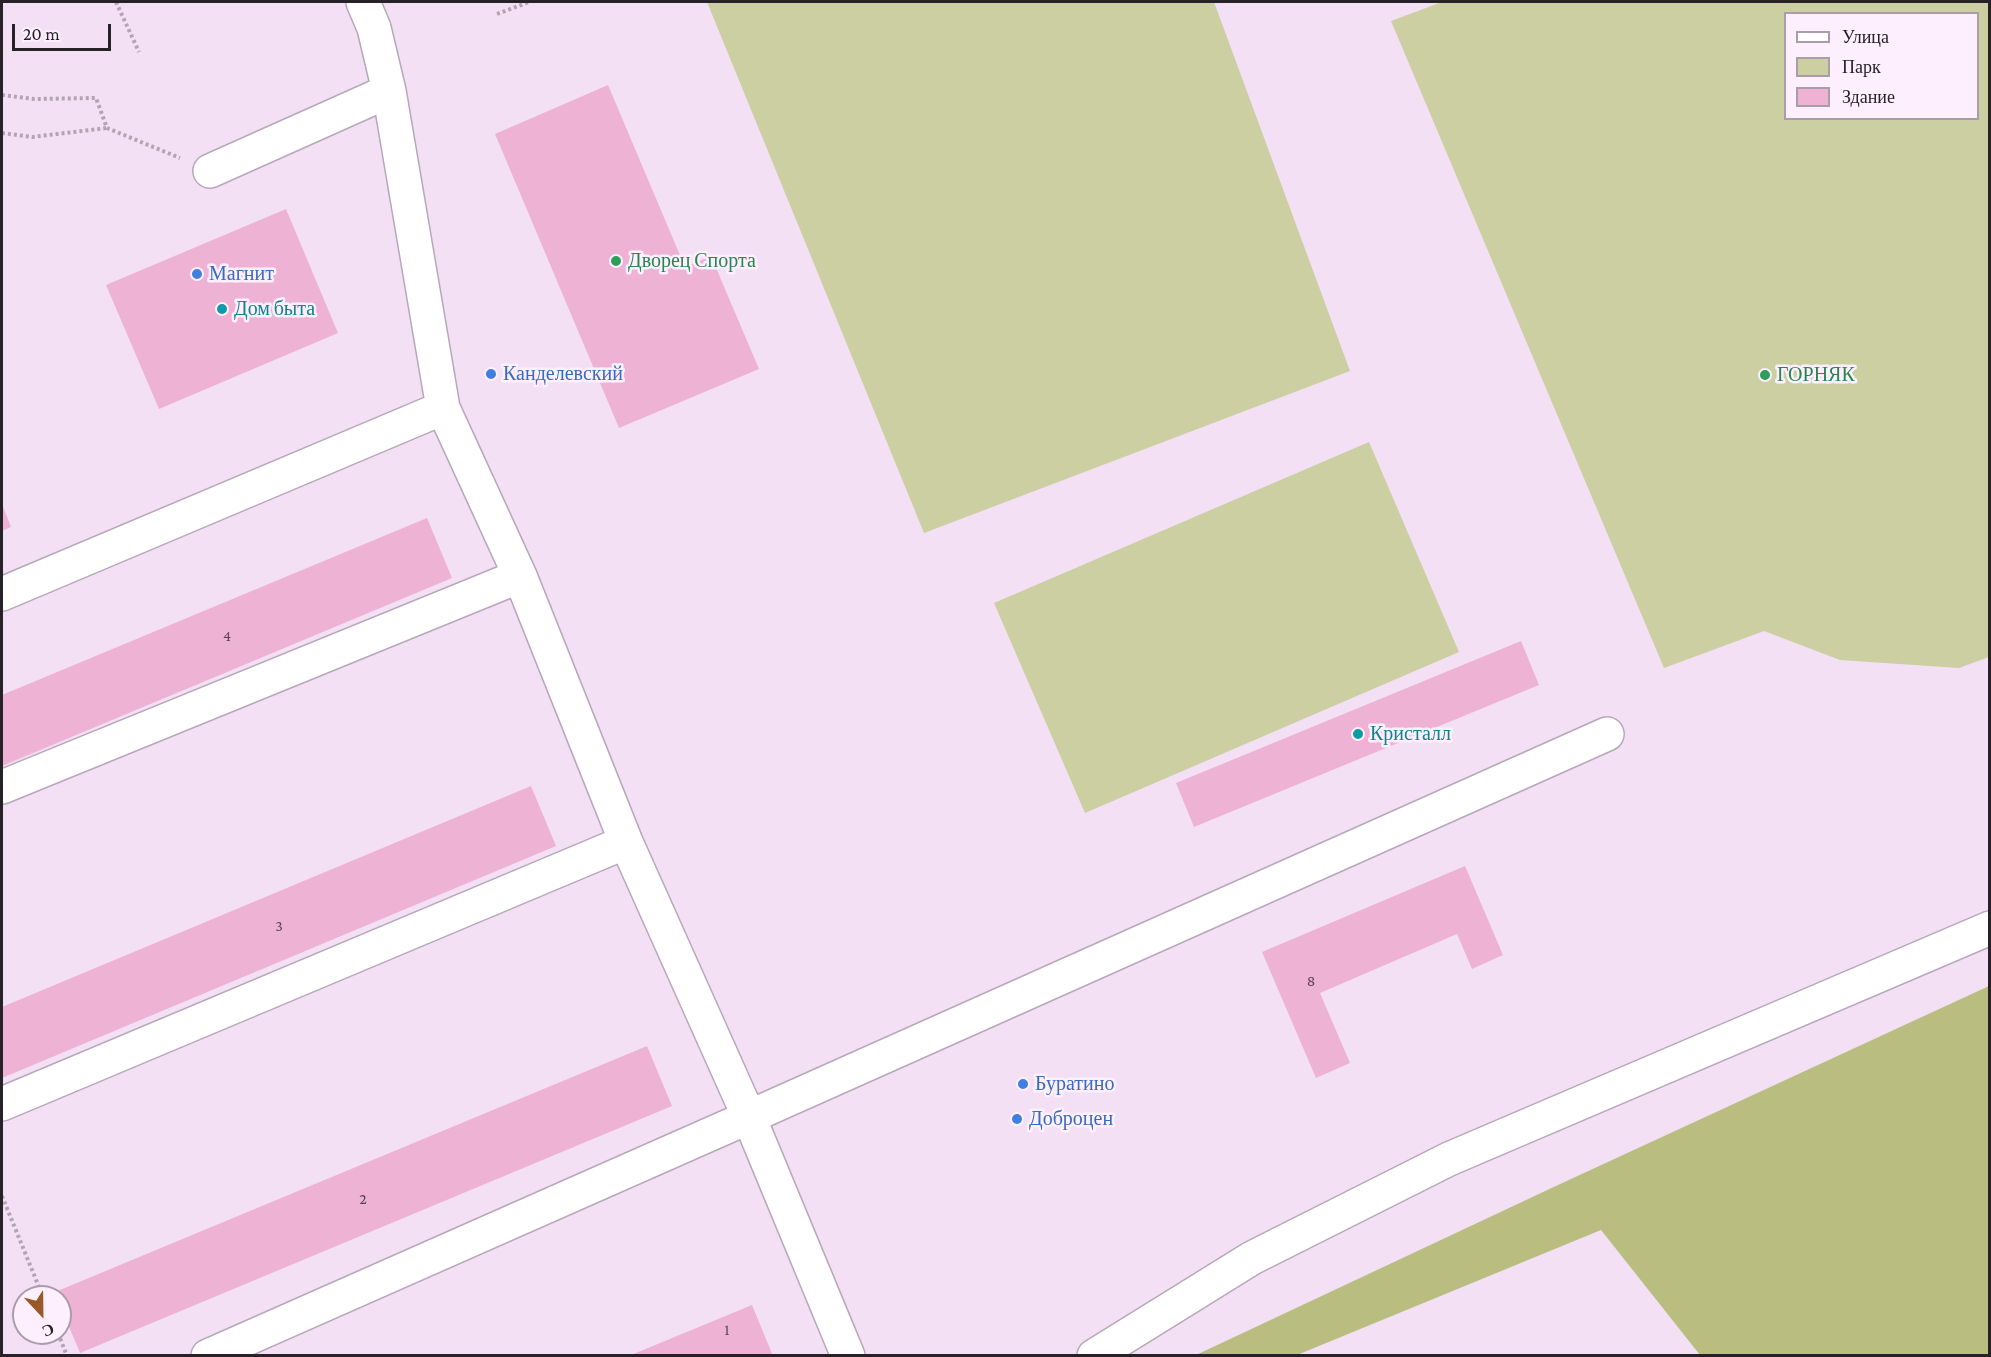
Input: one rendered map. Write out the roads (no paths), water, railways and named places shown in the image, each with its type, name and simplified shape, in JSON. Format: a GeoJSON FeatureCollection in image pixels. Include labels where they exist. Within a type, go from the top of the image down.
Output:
{"type":"FeatureCollection","features":[{"type":"Feature","properties":{"kind":"street"},"geometry":{"type":"LineString","coordinates":[[369,15],[389,91],[442,408],[520,576],[626,842],[749,1117],[848,1356]]}},
{"type":"Feature","properties":{"kind":"street"},"geometry":{"type":"LineString","coordinates":[[210,171],[389,91]]}},
{"type":"Feature","properties":{"kind":"street"},"geometry":{"type":"LineString","coordinates":[[2,594],[442,408]]}},
{"type":"Feature","properties":{"kind":"street"},"geometry":{"type":"LineString","coordinates":[[2,787],[520,576]]}},
{"type":"Feature","properties":{"kind":"street"},"geometry":{"type":"LineString","coordinates":[[208,1356],[1607,734]]}},
{"type":"Feature","properties":{"kind":"street"},"geometry":{"type":"LineString","coordinates":[[2,1104],[626,842]]}},
{"type":"Feature","properties":{"kind":"street"},"geometry":{"type":"LineString","coordinates":[[1094,1356],[1252,1258],[1449,1159],[1989,928]]}},
{"type":"Feature","properties":{"kind":"place","name":"Дворец Спорта"},"geometry":{"type":"Point","coordinates":[616,261]}},
{"type":"Feature","properties":{"kind":"place","name":"Магнит"},"geometry":{"type":"Point","coordinates":[197,274]}},
{"type":"Feature","properties":{"kind":"place","name":"Дом быта"},"geometry":{"type":"Point","coordinates":[222,309]}},
{"type":"Feature","properties":{"kind":"place","name":"Канделевский"},"geometry":{"type":"Point","coordinates":[491,374]}},
{"type":"Feature","properties":{"kind":"place","name":"ГОРНЯК"},"geometry":{"type":"Point","coordinates":[1765,375]}},
{"type":"Feature","properties":{"kind":"place","name":"Кристалл"},"geometry":{"type":"Point","coordinates":[1358,734]}},
{"type":"Feature","properties":{"kind":"place","name":"Буратино"},"geometry":{"type":"Point","coordinates":[1023,1084]}},
{"type":"Feature","properties":{"kind":"place","name":"Доброцен"},"geometry":{"type":"Point","coordinates":[1017,1119]}}]}
